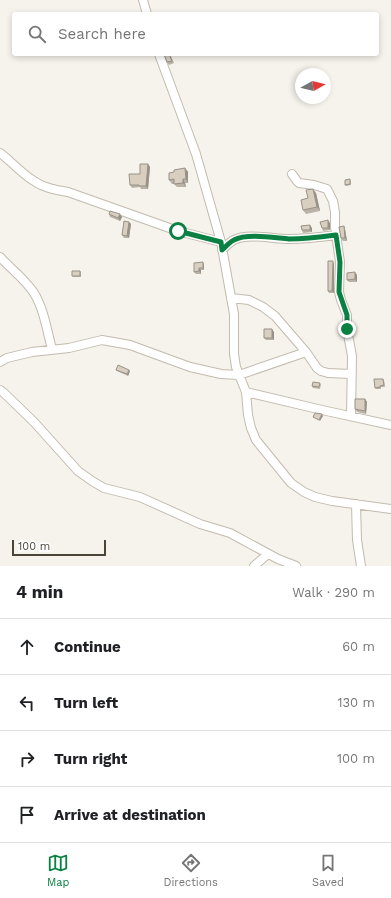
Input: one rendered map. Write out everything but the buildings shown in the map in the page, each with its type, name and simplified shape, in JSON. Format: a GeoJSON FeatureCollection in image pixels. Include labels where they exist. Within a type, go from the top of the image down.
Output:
{"type":"FeatureCollection","features":[{"type":"Feature","properties":{"kind":"street"},"geometry":{"type":"LineString","coordinates":[[143,0],[146,12]]}},
{"type":"Feature","properties":{"kind":"street"},"geometry":{"type":"LineString","coordinates":[[160,56],[196,154],[222,246],[231,298],[234,328],[234,354],[239,375],[246,392],[248,415],[256,440],[292,483],[304,492],[315,497],[391,509]]}},
{"type":"Feature","properties":{"kind":"street"},"geometry":{"type":"LineString","coordinates":[[0,153],[33,181],[41,185],[55,190],[68,192],[222,246],[241,238],[269,237],[304,239],[336,235]]}},
{"type":"Feature","properties":{"kind":"street"},"geometry":{"type":"LineString","coordinates":[[292,174],[299,183],[320,186],[327,189],[335,212],[336,235],[340,262],[339,292],[347,315],[347,329],[352,356],[351,416]]}},
{"type":"Feature","properties":{"kind":"street"},"geometry":{"type":"LineString","coordinates":[[0,257],[28,284],[34,292],[40,306],[52,349]]}},
{"type":"Feature","properties":{"kind":"street"},"geometry":{"type":"LineString","coordinates":[[231,298],[248,300],[263,306],[275,316],[321,371],[351,374]]}},
{"type":"Feature","properties":{"kind":"street"},"geometry":{"type":"LineString","coordinates":[[0,362],[6,358],[52,349],[69,348],[102,340],[144,350],[190,367],[221,374],[239,375],[306,352]]}},
{"type":"Feature","properties":{"kind":"street"},"geometry":{"type":"LineString","coordinates":[[0,390],[34,422],[78,471],[104,488],[140,496],[184,518],[230,533],[268,554],[296,566]]}},
{"type":"Feature","properties":{"kind":"street"},"geometry":{"type":"LineString","coordinates":[[246,392],[391,425]]}},
{"type":"Feature","properties":{"kind":"street"},"geometry":{"type":"LineString","coordinates":[[356,504],[357,540],[361,566]]}},
{"type":"Feature","properties":{"kind":"street"},"geometry":{"type":"LineString","coordinates":[[254,566],[268,554]]}},
{"type":"Feature","properties":{"kind":"route"},"geometry":{"type":"LineString","coordinates":[[178,231],[221,242],[222,250],[234,240],[241,238],[269,237],[304,239],[336,235],[341,276],[339,292],[347,315],[347,329]]}}]}
